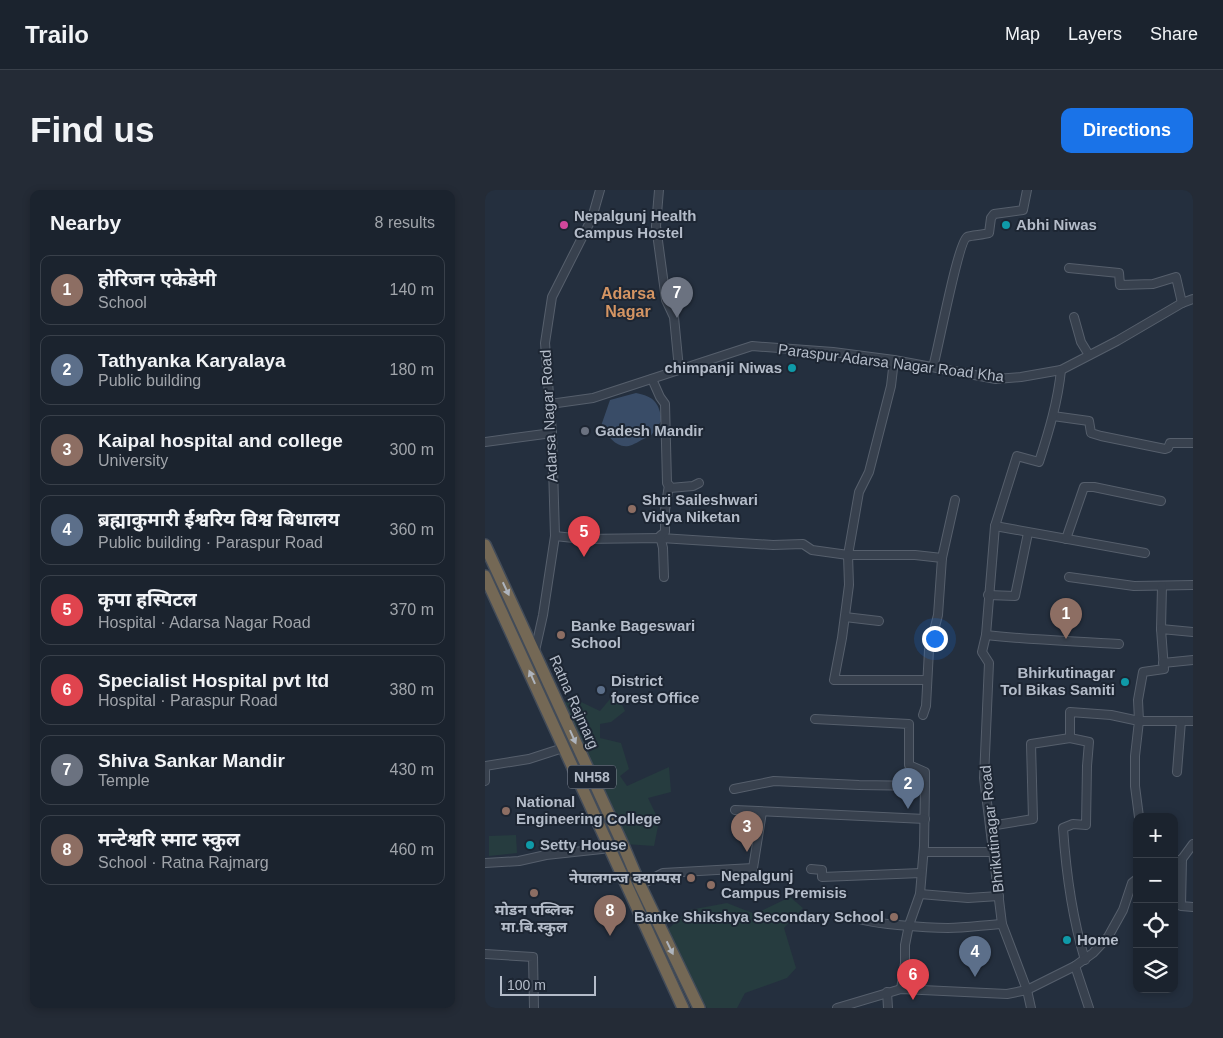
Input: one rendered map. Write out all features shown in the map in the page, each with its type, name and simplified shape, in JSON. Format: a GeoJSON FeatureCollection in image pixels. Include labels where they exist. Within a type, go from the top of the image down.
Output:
{"type":"FeatureCollection","features":[{"type":"Feature","properties":{"kind":"highway","name":"Ratna Rajmarg"},"geometry":{"type":"LineString","coordinates":[[485,545],[535,651],[640,885],[699,1008]]}},
{"type":"Feature","properties":{"kind":"highway","name":"Ratna Rajmarg"},"geometry":{"type":"LineString","coordinates":[[485,576],[683,1008]]}},
{"type":"Feature","properties":{"kind":"street","name":"Adarsa Nagar Road"},"geometry":{"type":"LineString","coordinates":[[535,651],[543,615],[555,536],[552,433],[545,342],[552,297],[592,218],[600,190]]}},
{"type":"Feature","properties":{"kind":"street"},"geometry":{"type":"LineString","coordinates":[[659,190],[656,226],[666,300],[674,317],[679,370]]}},
{"type":"Feature","properties":{"kind":"street"},"geometry":{"type":"LineString","coordinates":[[933,367],[958,257],[965,238],[989,233],[991,218],[994,214],[1023,210],[1027,190]]}},
{"type":"Feature","properties":{"kind":"street"},"geometry":{"type":"LineString","coordinates":[[1069,268],[1119,272],[1120,285],[1153,284],[1176,277],[1182,303]]}},
{"type":"Feature","properties":{"kind":"street","name":"Paraspur Adarsa Nagar Road Kha"},"geometry":{"type":"LineString","coordinates":[[550,404],[593,398],[752,346],[833,352],[893,360],[996,379],[1021,377],[1061,370],[1117,341],[1182,303],[1193,299]]}},
{"type":"Feature","properties":{"kind":"street"},"geometry":{"type":"LineString","coordinates":[[1074,317],[1081,342],[1089,355]]}},
{"type":"Feature","properties":{"kind":"street"},"geometry":{"type":"LineString","coordinates":[[893,360],[891,386],[869,472],[859,492],[848,555],[849,585],[834,680],[927,680]]}},
{"type":"Feature","properties":{"kind":"street","name":"Bhrikutinagar Road"},"geometry":{"type":"LineString","coordinates":[[1031,1008],[1027,990],[1002,924],[984,778],[989,663],[982,652],[987,635],[995,526],[1017,456],[1039,462],[1053,416],[1061,370]]}},
{"type":"Feature","properties":{"kind":"street"},"geometry":{"type":"LineString","coordinates":[[652,379],[665,404],[666,479],[669,486],[665,510],[665,532],[660,536],[663,548],[664,577]]}},
{"type":"Feature","properties":{"kind":"street"},"geometry":{"type":"LineString","coordinates":[[1053,416],[1089,421],[1091,433],[1096,435],[1165,449],[1169,443],[1193,442]]}},
{"type":"Feature","properties":{"kind":"street"},"geometry":{"type":"LineString","coordinates":[[485,442],[552,433]]}},
{"type":"Feature","properties":{"kind":"street"},"geometry":{"type":"LineString","coordinates":[[669,486],[671,488],[693,486],[699,483]]}},
{"type":"Feature","properties":{"kind":"street"},"geometry":{"type":"LineString","coordinates":[[1066,539],[1084,487],[1094,487],[1161,501]]}},
{"type":"Feature","properties":{"kind":"street"},"geometry":{"type":"LineString","coordinates":[[923,715],[926,706],[929,650],[938,615],[942,558],[955,500]]}},
{"type":"Feature","properties":{"kind":"street"},"geometry":{"type":"LineString","coordinates":[[995,526],[1145,553]]}},
{"type":"Feature","properties":{"kind":"street"},"geometry":{"type":"LineString","coordinates":[[989,595],[1015,596],[1028,533]]}},
{"type":"Feature","properties":{"kind":"street"},"geometry":{"type":"LineString","coordinates":[[555,536],[583,539],[661,538],[773,545],[803,544],[812,550],[848,555],[915,555],[942,558]]}},
{"type":"Feature","properties":{"kind":"street"},"geometry":{"type":"LineString","coordinates":[[1069,577],[1134,586],[1193,585]]}},
{"type":"Feature","properties":{"kind":"street"},"geometry":{"type":"LineString","coordinates":[[1138,813],[1135,786],[1135,756],[1139,721],[1138,700],[1143,672],[1164,669],[1161,629],[1161,586]]}},
{"type":"Feature","properties":{"kind":"street"},"geometry":{"type":"LineString","coordinates":[[845,617],[879,621]]}},
{"type":"Feature","properties":{"kind":"street"},"geometry":{"type":"LineString","coordinates":[[1161,629],[1193,632]]}},
{"type":"Feature","properties":{"kind":"street"},"geometry":{"type":"LineString","coordinates":[[987,635],[1119,644]]}},
{"type":"Feature","properties":{"kind":"street"},"geometry":{"type":"LineString","coordinates":[[1163,663],[1193,660]]}},
{"type":"Feature","properties":{"kind":"street"},"geometry":{"type":"LineString","coordinates":[[1070,738],[1070,712],[1111,714],[1139,721],[1193,720]]}},
{"type":"Feature","properties":{"kind":"street"},"geometry":{"type":"LineString","coordinates":[[815,720],[909,724],[909,765],[925,772],[924,852],[920,894],[909,925],[901,989]]}},
{"type":"Feature","properties":{"kind":"street"},"geometry":{"type":"LineString","coordinates":[[1177,772],[1181,721]]}},
{"type":"Feature","properties":{"kind":"street"},"geometry":{"type":"LineString","coordinates":[[990,826],[1033,819],[1031,744],[1070,738],[1089,742],[1086,825],[1073,824],[1063,828],[1065,858],[1075,923],[1085,960]]}},
{"type":"Feature","properties":{"kind":"street"},"geometry":{"type":"LineString","coordinates":[[485,781],[485,766],[529,759],[563,748]]}},
{"type":"Feature","properties":{"kind":"street"},"geometry":{"type":"LineString","coordinates":[[734,789],[774,781],[859,786],[925,786]]}},
{"type":"Feature","properties":{"kind":"street"},"geometry":{"type":"LineString","coordinates":[[735,810],[925,819]]}},
{"type":"Feature","properties":{"kind":"street"},"geometry":{"type":"LineString","coordinates":[[640,885],[663,873],[753,868],[762,812]]}},
{"type":"Feature","properties":{"kind":"street"},"geometry":{"type":"LineString","coordinates":[[1193,844],[1178,861],[1181,906],[1193,907]]}},
{"type":"Feature","properties":{"kind":"street"},"geometry":{"type":"LineString","coordinates":[[485,863],[519,861],[546,855],[623,845]]}},
{"type":"Feature","properties":{"kind":"street"},"geometry":{"type":"LineString","coordinates":[[924,852],[993,852]]}},
{"type":"Feature","properties":{"kind":"street"},"geometry":{"type":"LineString","coordinates":[[811,869],[822,870],[822,877],[921,873]]}},
{"type":"Feature","properties":{"kind":"street"},"geometry":{"type":"LineString","coordinates":[[837,1008],[901,989],[1007,994],[1027,990],[1085,960],[1108,937],[1123,910],[1133,882]]}},
{"type":"Feature","properties":{"kind":"street"},"geometry":{"type":"LineString","coordinates":[[920,894],[968,898],[999,896]]}},
{"type":"Feature","properties":{"kind":"street"},"geometry":{"type":"LineString","coordinates":[[853,916],[856,919],[869,922],[947,928],[1002,924]]}},
{"type":"Feature","properties":{"kind":"street"},"geometry":{"type":"LineString","coordinates":[[485,954],[533,957],[534,1008]]}},
{"type":"Feature","properties":{"kind":"street"},"geometry":{"type":"LineString","coordinates":[[1075,966],[1089,1008]]}},
{"type":"Feature","properties":{"kind":"street"},"geometry":{"type":"LineString","coordinates":[[887,992],[888,1008]]}},
{"type":"Feature","properties":{"kind":"green space"},"geometry":{"type":"Polygon","coordinates":[[[616,692],[625,711],[611,722],[600,724],[600,738],[621,743],[629,769],[620,776],[627,786],[669,767],[671,792],[648,798],[659,821],[654,846],[625,844],[564,702],[579,701],[600,711],[616,692]]]}},
{"type":"Feature","properties":{"kind":"green space"},"geometry":{"type":"Polygon","coordinates":[[[516,835],[517,853],[489,856],[489,836],[516,835]]]}},
{"type":"Feature","properties":{"kind":"green space"},"geometry":{"type":"Polygon","coordinates":[[[790,897],[803,908],[784,928],[796,968],[787,978],[745,993],[737,1008],[707,1008],[669,938],[669,928],[681,918],[684,911],[727,903],[755,914],[790,897]]]}},
{"type":"Feature","properties":{"kind":"water"},"geometry":{"type":"Polygon","coordinates":[[[636,393],[651,398],[657,404],[662,420],[650,437],[632,445],[622,446],[614,442],[601,426],[610,400],[636,393]]]}},
{"type":"Feature","properties":{"kind":"place","name":"Nepalgunj Health Campus Hostel"},"geometry":{"type":"Point","coordinates":[564,225]}},
{"type":"Feature","properties":{"kind":"place","name":"Abhi Niwas"},"geometry":{"type":"Point","coordinates":[1006,225]}},
{"type":"Feature","properties":{"kind":"place","name":"Shiva Sankar Mandir"},"geometry":{"type":"Point","coordinates":[677,318]}},
{"type":"Feature","properties":{"kind":"place","name":"chimpanji Niwas"},"geometry":{"type":"Point","coordinates":[792,368]}},
{"type":"Feature","properties":{"kind":"place","name":"Gadesh Mandir"},"geometry":{"type":"Point","coordinates":[585,431]}},
{"type":"Feature","properties":{"kind":"place","name":"Shri Saileshwari Vidya Niketan"},"geometry":{"type":"Point","coordinates":[632,509]}},
{"type":"Feature","properties":{"kind":"place","name":"कृपा हस्पिटल"},"geometry":{"type":"Point","coordinates":[584,557]}},
{"type":"Feature","properties":{"kind":"place","name":"Banke Bageswari School"},"geometry":{"type":"Point","coordinates":[561,635]}},
{"type":"Feature","properties":{"kind":"place","name":"होरिजन एकेडेमी"},"geometry":{"type":"Point","coordinates":[1066,639]}},
{"type":"Feature","properties":{"kind":"place","name":"Bhirkutinagar Tol Bikas Samiti"},"geometry":{"type":"Point","coordinates":[1125,682]}},
{"type":"Feature","properties":{"kind":"place","name":"District forest Office"},"geometry":{"type":"Point","coordinates":[601,690]}},
{"type":"Feature","properties":{"kind":"place","name":"Tathyanka Karyalaya"},"geometry":{"type":"Point","coordinates":[908,809]}},
{"type":"Feature","properties":{"kind":"place","name":"National Engineering College"},"geometry":{"type":"Point","coordinates":[506,811]}},
{"type":"Feature","properties":{"kind":"place","name":"Setty House"},"geometry":{"type":"Point","coordinates":[530,845]}},
{"type":"Feature","properties":{"kind":"place","name":"Kaipal hospital and college"},"geometry":{"type":"Point","coordinates":[747,852]}},
{"type":"Feature","properties":{"kind":"place","name":"नेपालगन्ज क्याम्पस"},"geometry":{"type":"Point","coordinates":[691,878]}},
{"type":"Feature","properties":{"kind":"place","name":"Nepalgunj Campus Premisis"},"geometry":{"type":"Point","coordinates":[711,885]}},
{"type":"Feature","properties":{"kind":"place","name":"माेडन पब्लिक मा.बि.स्कुल"},"geometry":{"type":"Point","coordinates":[534,893]}},
{"type":"Feature","properties":{"kind":"place","name":"Banke Shikshya Secondary School"},"geometry":{"type":"Point","coordinates":[894,917]}},
{"type":"Feature","properties":{"kind":"place","name":"मन्टेश्वरि स्माट स्कुल"},"geometry":{"type":"Point","coordinates":[610,936]}},
{"type":"Feature","properties":{"kind":"place","name":"Home"},"geometry":{"type":"Point","coordinates":[1067,940]}},
{"type":"Feature","properties":{"kind":"place","name":"ब्रह्माकुमारी ईश्वरिय विश्व बिधालय"},"geometry":{"type":"Point","coordinates":[975,977]}},
{"type":"Feature","properties":{"kind":"place","name":"Specialist Hospital pvt ltd"},"geometry":{"type":"Point","coordinates":[913,1000]}},
{"type":"Feature","properties":{"kind":"district","name":"Adarsa Nagar"},"geometry":{"type":"Point","coordinates":[628,302]}}]}
